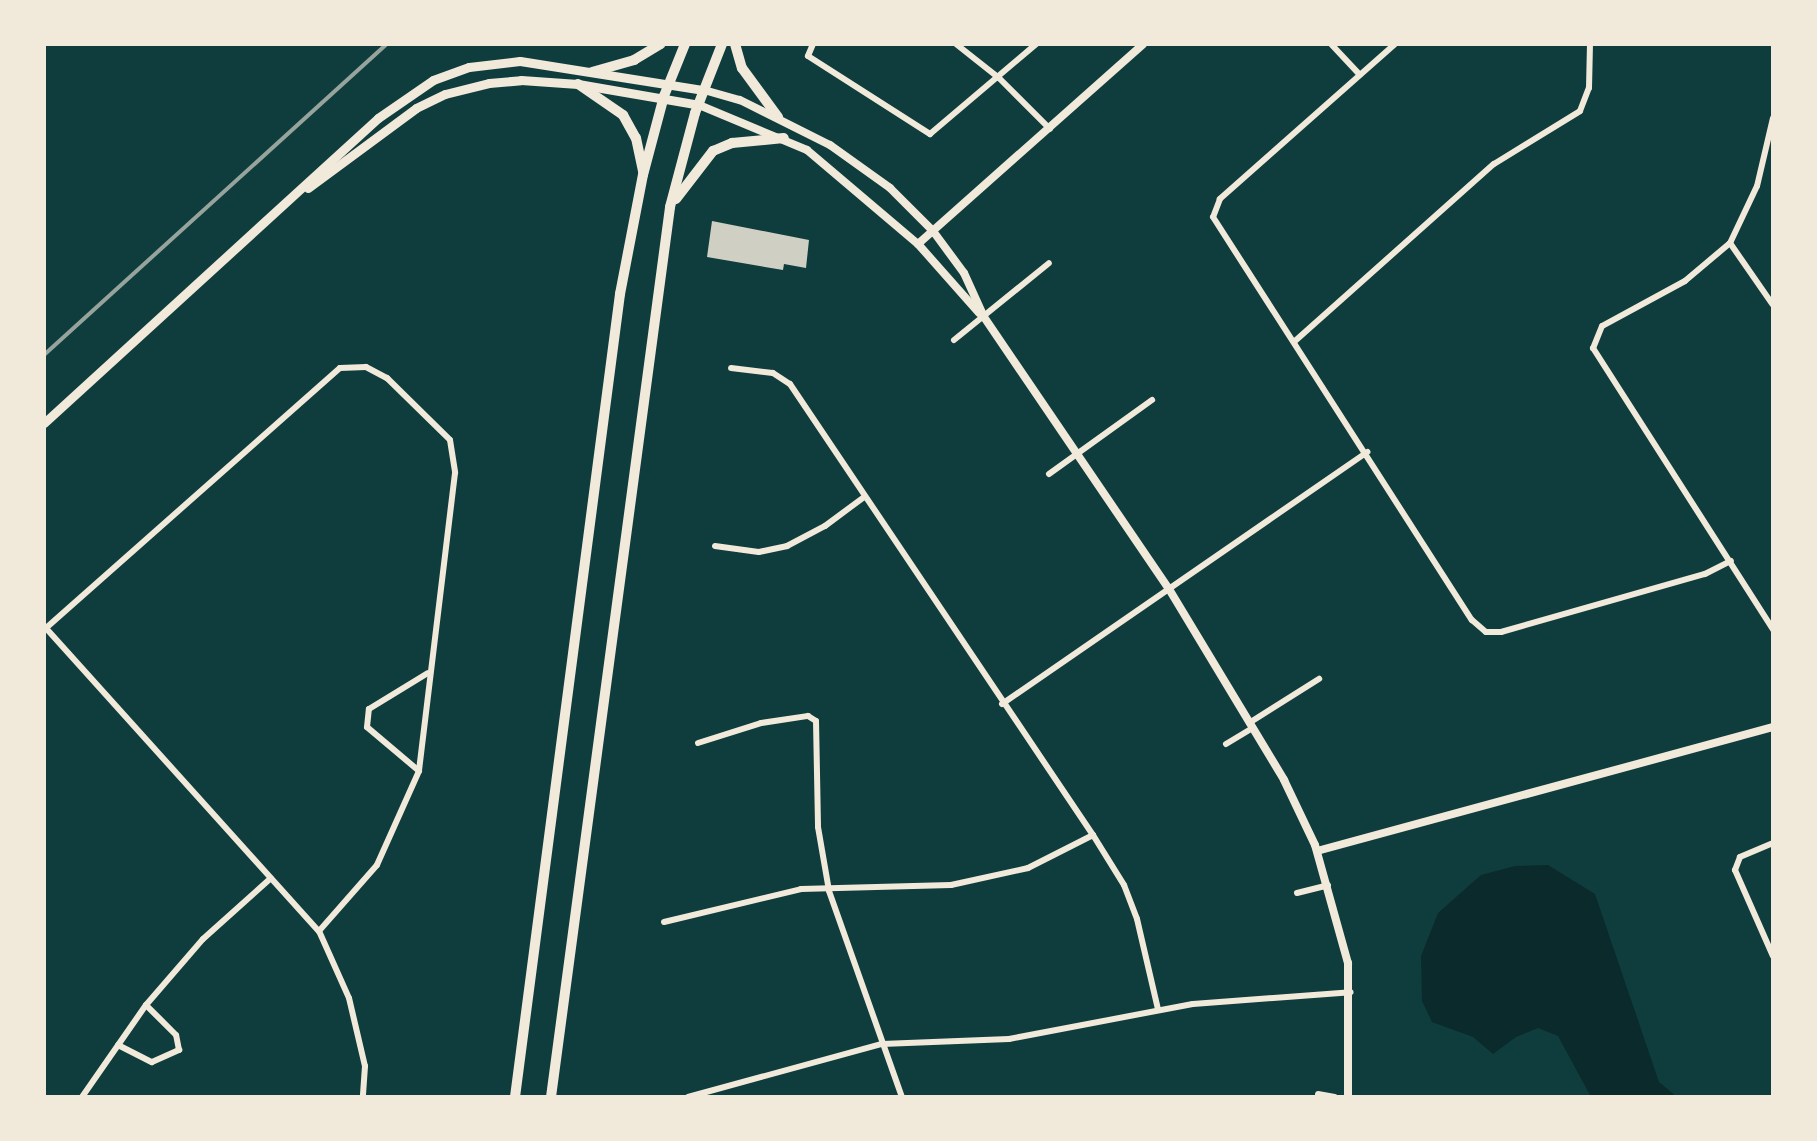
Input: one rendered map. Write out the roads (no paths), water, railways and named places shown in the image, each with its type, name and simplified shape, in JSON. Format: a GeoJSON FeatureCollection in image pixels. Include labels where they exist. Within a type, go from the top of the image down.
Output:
{"type":"FeatureCollection","features":[{"type":"Feature","properties":{"kind":"main road"},"geometry":{"type":"LineString","coordinates":[[592,72],[634,60],[661,44]]}},
{"type":"Feature","properties":{"kind":"main road"},"geometry":{"type":"LineString","coordinates":[[515,1097],[620,294],[643,175],[664,96],[685,44]]}},
{"type":"Feature","properties":{"kind":"main road"},"geometry":{"type":"LineString","coordinates":[[551,1097],[670,207],[699,105],[722,44]]}},
{"type":"Feature","properties":{"kind":"main road"},"geometry":{"type":"LineString","coordinates":[[735,44],[742,68],[778,117]]}},
{"type":"Feature","properties":{"kind":"main road"},"geometry":{"type":"LineString","coordinates":[[44,423],[378,118],[433,80],[497,62],[592,72],[705,90]]}},
{"type":"Feature","properties":{"kind":"main road"},"geometry":{"type":"LineString","coordinates":[[284,205],[398,120],[445,94],[521,80],[578,84],[664,96],[699,105]]}},
{"type":"Feature","properties":{"kind":"main road"},"geometry":{"type":"LineString","coordinates":[[578,84],[623,115],[636,138],[643,175]]}},
{"type":"Feature","properties":{"kind":"main road"},"geometry":{"type":"LineString","coordinates":[[670,207],[713,151],[732,143],[784,138]]}},
{"type":"Feature","properties":{"kind":"street"},"geometry":{"type":"LineString","coordinates":[[813,44],[808,56],[930,134],[1036,44]]}},
{"type":"Feature","properties":{"kind":"street"},"geometry":{"type":"LineString","coordinates":[[956,44],[999,78],[1050,129]]}},
{"type":"Feature","properties":{"kind":"street"},"geometry":{"type":"LineString","coordinates":[[918,244],[1143,44]]}},
{"type":"Feature","properties":{"kind":"street"},"geometry":{"type":"LineString","coordinates":[[1331,44],[1360,75]]}},
{"type":"Feature","properties":{"kind":"street"},"geometry":{"type":"LineString","coordinates":[[1395,44],[1215,208],[1217,227],[1295,341],[1472,620],[1486,632],[1501,632],[1667,584],[1731,561]]}},
{"type":"Feature","properties":{"kind":"street"},"geometry":{"type":"LineString","coordinates":[[1295,341],[1494,164],[1580,111],[1589,88],[1590,44]]}},
{"type":"Feature","properties":{"kind":"street"},"geometry":{"type":"LineString","coordinates":[[705,90],[778,117],[830,145],[890,188],[933,232],[964,273],[984,317]]}},
{"type":"Feature","properties":{"kind":"street"},"geometry":{"type":"LineString","coordinates":[[699,105],[784,138],[863,193],[918,244],[984,317],[1169,589],[1296,802],[1317,851],[1328,885],[1351,992],[1348,1097]]}},
{"type":"Feature","properties":{"kind":"street"},"geometry":{"type":"LineString","coordinates":[[1773,118],[1757,186],[1730,243],[1685,281],[1602,326],[1593,348],[1773,629]]}},
{"type":"Feature","properties":{"kind":"street"},"geometry":{"type":"LineString","coordinates":[[1730,243],[1773,305]]}},
{"type":"Feature","properties":{"kind":"street"},"geometry":{"type":"LineString","coordinates":[[954,340],[1049,263]]}},
{"type":"Feature","properties":{"kind":"street"},"geometry":{"type":"LineString","coordinates":[[319,931],[377,865],[419,771],[428,673],[456,473],[450,440],[387,378],[366,368],[340,368],[322,381],[45,627],[319,931],[349,999],[365,1066],[363,1097]]}},
{"type":"Feature","properties":{"kind":"street"},"geometry":{"type":"LineString","coordinates":[[731,368],[773,373],[790,384],[1002,704],[1093,835],[1124,885],[1137,919],[1158,1009]]}},
{"type":"Feature","properties":{"kind":"street"},"geometry":{"type":"LineString","coordinates":[[1049,474],[1152,400]]}},
{"type":"Feature","properties":{"kind":"street"},"geometry":{"type":"LineString","coordinates":[[1002,704],[1367,452]]}},
{"type":"Feature","properties":{"kind":"street"},"geometry":{"type":"LineString","coordinates":[[715,546],[759,552],[787,546],[825,526],[864,497]]}},
{"type":"Feature","properties":{"kind":"street"},"geometry":{"type":"LineString","coordinates":[[419,771],[367,727],[369,709],[428,673]]}},
{"type":"Feature","properties":{"kind":"street"},"geometry":{"type":"LineString","coordinates":[[1226,744],[1319,679]]}},
{"type":"Feature","properties":{"kind":"street"},"geometry":{"type":"LineString","coordinates":[[698,743],[761,723],[808,716],[816,721],[818,827],[829,891],[902,1097]]}},
{"type":"Feature","properties":{"kind":"street"},"geometry":{"type":"LineString","coordinates":[[1317,851],[1773,727]]}},
{"type":"Feature","properties":{"kind":"street"},"geometry":{"type":"LineString","coordinates":[[664,922],[801,889],[829,891],[951,885],[1028,868],[1093,835]]}},
{"type":"Feature","properties":{"kind":"street"},"geometry":{"type":"LineString","coordinates":[[1773,843],[1740,857],[1735,870],[1773,956]]}},
{"type":"Feature","properties":{"kind":"street"},"geometry":{"type":"LineString","coordinates":[[82,1097],[146,1005],[203,939],[271,878]]}},
{"type":"Feature","properties":{"kind":"street"},"geometry":{"type":"LineString","coordinates":[[1297,893],[1328,885]]}},
{"type":"Feature","properties":{"kind":"street"},"geometry":{"type":"LineString","coordinates":[[688,1097],[882,1044],[1009,1039],[1158,1009],[1351,992]]}},
{"type":"Feature","properties":{"kind":"street"},"geometry":{"type":"LineString","coordinates":[[118,1045],[152,1062],[178,1050],[176,1035],[146,1005]]}},
{"type":"Feature","properties":{"kind":"street"},"geometry":{"type":"LineString","coordinates":[[1318,1094],[1335,1097]]}},
{"type":"Feature","properties":{"kind":"water"},"geometry":{"type":"Polygon","coordinates":[[[1548,865],[1595,894],[1659,1082],[1677,1097],[1591,1097],[1558,1036],[1538,1028],[1516,1037],[1493,1054],[1473,1037],[1432,1022],[1422,1001],[1421,956],[1438,913],[1481,875],[1515,866],[1548,865]]]}},
{"type":"Feature","properties":{"kind":"railway"},"geometry":{"type":"LineString","coordinates":[[44,355],[387,44]]}}]}
